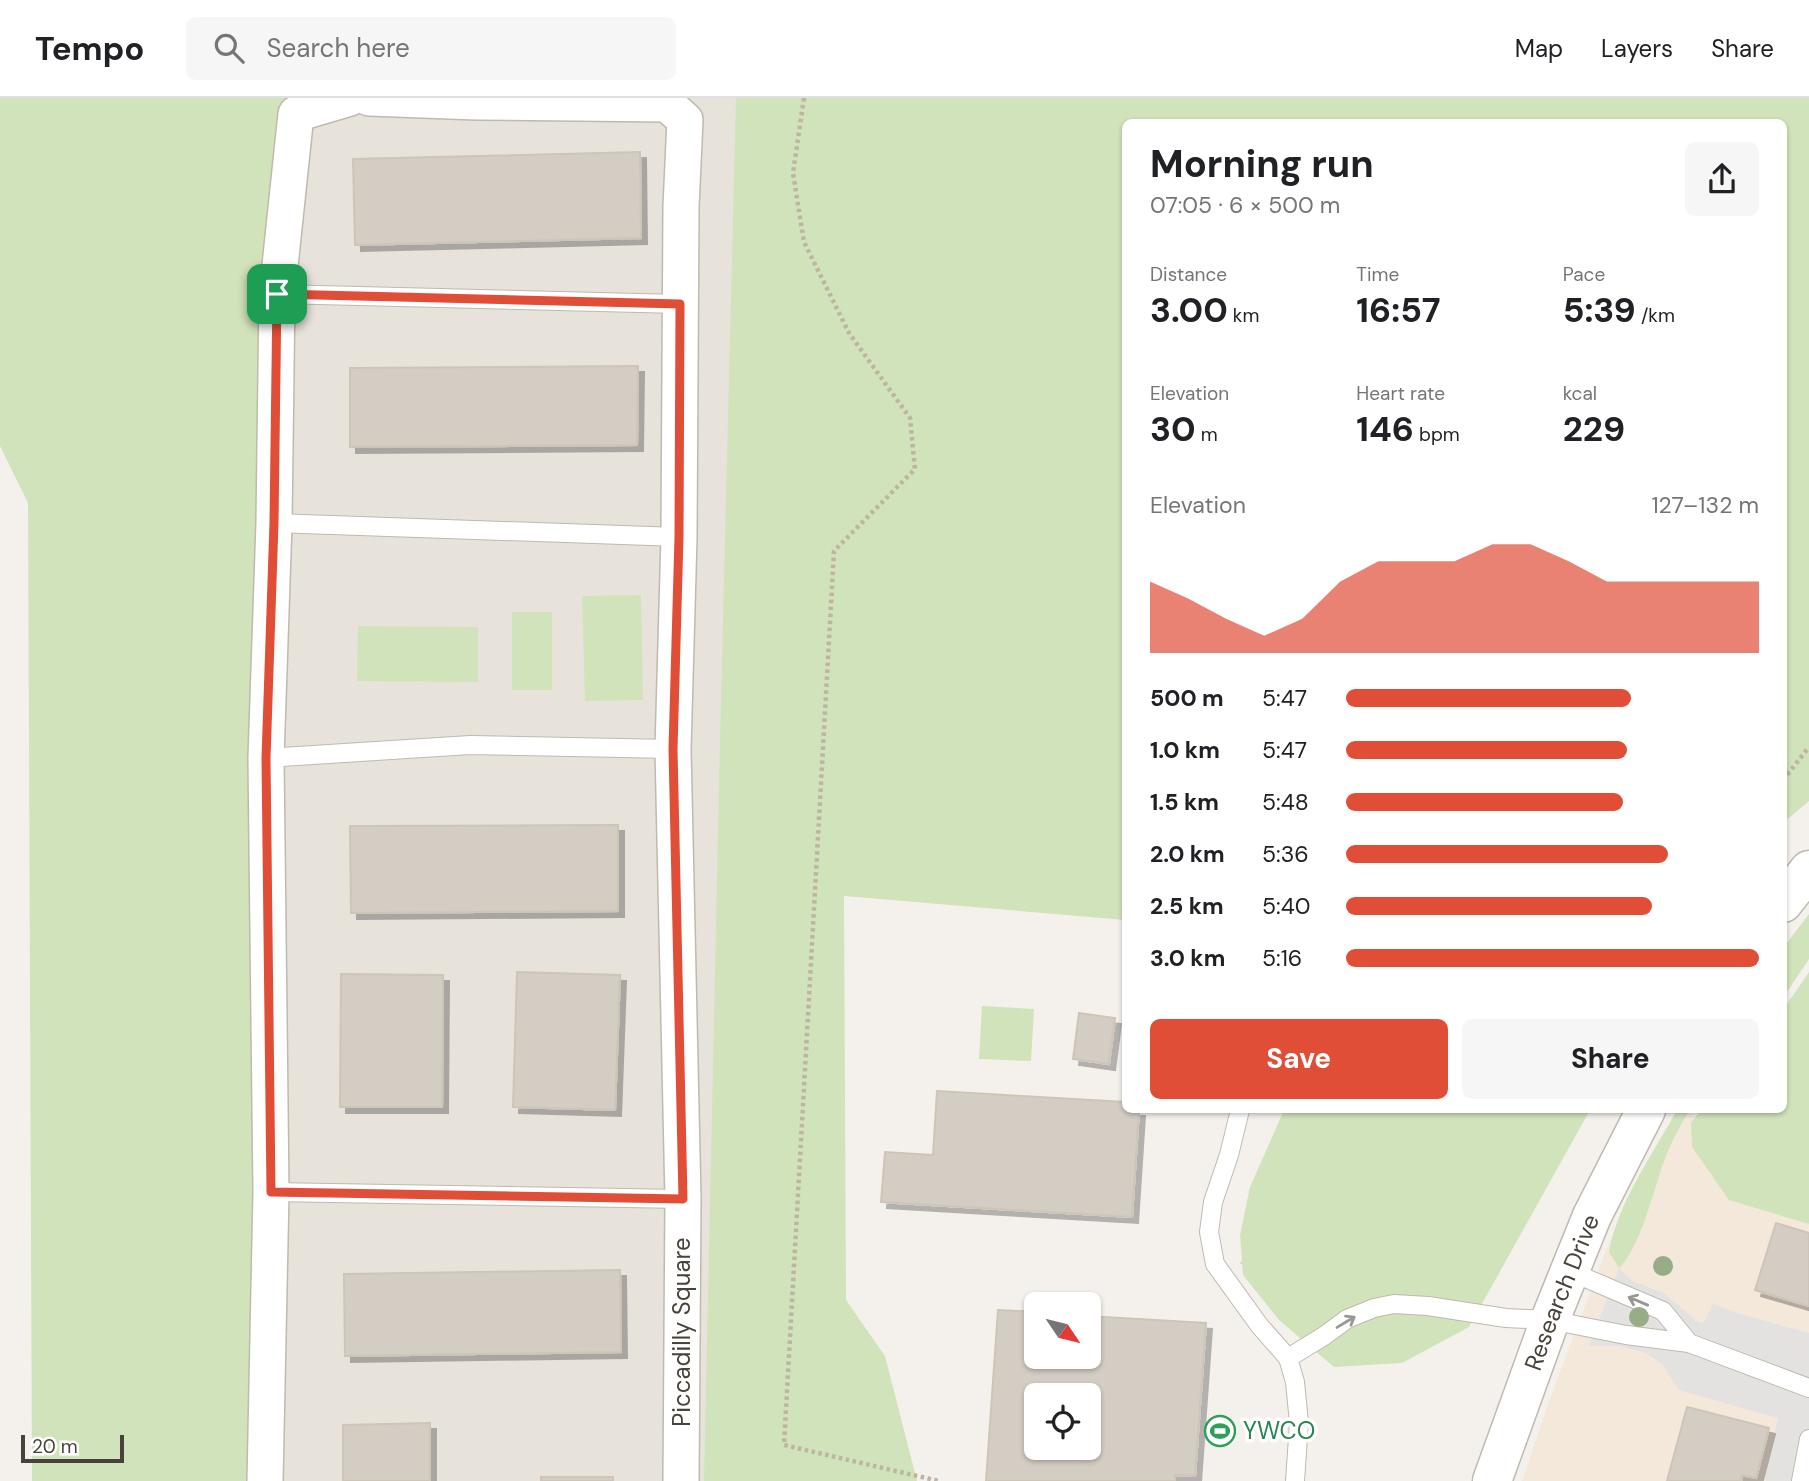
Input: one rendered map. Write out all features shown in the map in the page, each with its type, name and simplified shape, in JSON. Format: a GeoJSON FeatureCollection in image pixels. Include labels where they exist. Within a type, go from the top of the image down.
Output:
{"type":"FeatureCollection","features":[{"type":"Feature","properties":{"kind":"street"},"geometry":{"type":"LineString","coordinates":[[265,1481],[271,1192],[266,758],[274,523],[277,294],[296,114],[350,98]]}},
{"type":"Feature","properties":{"kind":"street","name":"Piccadilly Square"},"geometry":{"type":"LineString","coordinates":[[369,98],[667,104],[685,120],[681,206],[679,537],[673,749],[683,1199],[681,1481]]}},
{"type":"Feature","properties":{"kind":"street"},"geometry":{"type":"LineString","coordinates":[[1787,898],[1809,870]]}},
{"type":"Feature","properties":{"kind":"street","name":"Research Drive"},"geometry":{"type":"LineString","coordinates":[[1492,1481],[1591,1216],[1644,1113]]}},
{"type":"Feature","properties":{"kind":"lane"},"geometry":{"type":"LineString","coordinates":[[277,294],[680,304]]}},
{"type":"Feature","properties":{"kind":"lane"},"geometry":{"type":"LineString","coordinates":[[274,523],[679,537]]}},
{"type":"Feature","properties":{"kind":"lane"},"geometry":{"type":"LineString","coordinates":[[266,758],[470,745],[673,749]]}},
{"type":"Feature","properties":{"kind":"lane"},"geometry":{"type":"LineString","coordinates":[[1239,1113],[1213,1202],[1209,1232],[1215,1264],[1259,1325],[1288,1358],[1296,1382],[1299,1423],[1295,1481]]}},
{"type":"Feature","properties":{"kind":"lane"},"geometry":{"type":"LineString","coordinates":[[271,1192],[683,1199]]}},
{"type":"Feature","properties":{"kind":"lane"},"geometry":{"type":"LineString","coordinates":[[1569,1271],[1663,1311],[1689,1343]]}},
{"type":"Feature","properties":{"kind":"lane"},"geometry":{"type":"LineString","coordinates":[[1288,1358],[1348,1319],[1374,1307],[1394,1304],[1428,1306],[1506,1318],[1550,1320],[1626,1335],[1689,1343],[1809,1388]]}},
{"type":"Feature","properties":{"kind":"lane"},"geometry":{"type":"LineString","coordinates":[[1801,1481],[1809,1438]]}},
{"type":"Feature","properties":{"kind":"path"},"geometry":{"type":"LineString","coordinates":[[804,98],[793,173],[804,242],[849,333],[909,418],[915,470],[834,551],[784,1445],[939,1481]]}},
{"type":"Feature","properties":{"kind":"path"},"geometry":{"type":"LineString","coordinates":[[1787,775],[1809,747]]}},
{"type":"Feature","properties":{"kind":"shaded area"},"geometry":{"type":"Polygon","coordinates":[[[259,98],[772,98],[721,1481],[233,1481],[259,98]]]}},
{"type":"Feature","properties":{"kind":"shaded area"},"geometry":{"type":"Polygon","coordinates":[[[1676,1113],[1689,1113],[1809,1181],[1809,1481],[1522,1481],[1607,1248],[1676,1113]]]}},
{"type":"Feature","properties":{"kind":"shaded area"},"geometry":{"type":"Polygon","coordinates":[[[1619,1268],[1632,1281],[1664,1293],[1698,1322],[1703,1323],[1713,1304],[1809,1333],[1809,1481],[1765,1479],[1778,1418],[1679,1390],[1662,1364],[1646,1353],[1620,1346],[1589,1346],[1619,1268]]]}},
{"type":"Feature","properties":{"kind":"green space"},"geometry":{"type":"Polygon","coordinates":[[[0,98],[287,98],[255,1481],[32,1481],[28,503],[0,446],[0,98]]]}},
{"type":"Feature","properties":{"kind":"green space"},"geometry":{"type":"Polygon","coordinates":[[[736,98],[1809,98],[1809,801],[1787,820],[1787,119],[1122,119],[1122,920],[844,896],[846,1300],[885,1356],[917,1481],[704,1481],[736,98]]]}},
{"type":"Feature","properties":{"kind":"green space"},"geometry":{"type":"Polygon","coordinates":[[[641,595],[643,700],[585,701],[582,596],[641,595]]]}},
{"type":"Feature","properties":{"kind":"green space"},"geometry":{"type":"Polygon","coordinates":[[[512,612],[552,612],[552,690],[512,690],[512,612]]]}},
{"type":"Feature","properties":{"kind":"green space"},"geometry":{"type":"Polygon","coordinates":[[[358,626],[478,627],[478,682],[357,681],[358,626]]]}},
{"type":"Feature","properties":{"kind":"green space"},"geometry":{"type":"Polygon","coordinates":[[[1809,914],[1809,959],[1787,992],[1787,943],[1809,914]]]}},
{"type":"Feature","properties":{"kind":"green space"},"geometry":{"type":"Polygon","coordinates":[[[1809,972],[1809,1224],[1729,1200],[1692,1147],[1691,1123],[1699,1113],[1787,1113],[1787,1004],[1809,972]]]}},
{"type":"Feature","properties":{"kind":"green space"},"geometry":{"type":"Polygon","coordinates":[[[982,1006],[1034,1009],[1031,1061],[979,1059],[982,1006]]]}},
{"type":"Feature","properties":{"kind":"green space"},"geometry":{"type":"Polygon","coordinates":[[[1283,1113],[1588,1113],[1469,1327],[1402,1363],[1334,1367],[1279,1320],[1243,1275],[1242,1264],[1239,1264],[1242,1261],[1240,1235],[1250,1187],[1283,1113]]]}},
{"type":"Feature","properties":{"kind":"green space"},"geometry":{"type":"Polygon","coordinates":[[[1675,1113],[1688,1113],[1666,1156],[1633,1249],[1619,1268],[1609,1252],[1620,1215],[1637,1179],[1675,1113]]]}},
{"type":"Feature","properties":{"kind":"building"},"geometry":{"type":"Polygon","coordinates":[[[640,152],[641,238],[355,245],[353,159],[640,152]]]}},
{"type":"Feature","properties":{"kind":"building"},"geometry":{"type":"Polygon","coordinates":[[[638,366],[637,445],[350,447],[350,368],[638,366]]]}},
{"type":"Feature","properties":{"kind":"building"},"geometry":{"type":"Polygon","coordinates":[[[618,825],[618,911],[351,913],[350,826],[618,825]]]}},
{"type":"Feature","properties":{"kind":"building"},"geometry":{"type":"Polygon","coordinates":[[[517,972],[620,975],[615,1110],[513,1107],[517,972]]]}},
{"type":"Feature","properties":{"kind":"building"},"geometry":{"type":"Polygon","coordinates":[[[341,974],[443,975],[442,1107],[340,1107],[341,974]]]}},
{"type":"Feature","properties":{"kind":"building"},"geometry":{"type":"Polygon","coordinates":[[[1079,1013],[1115,1018],[1109,1064],[1073,1059],[1079,1013]]]}},
{"type":"Feature","properties":{"kind":"building"},"geometry":{"type":"Polygon","coordinates":[[[937,1091],[1122,1102],[1122,1113],[1139,1113],[1132,1217],[881,1202],[885,1152],[933,1155],[937,1091]]]}},
{"type":"Feature","properties":{"kind":"building"},"geometry":{"type":"Polygon","coordinates":[[[1776,1223],[1809,1233],[1809,1306],[1755,1290],[1776,1223]]]}},
{"type":"Feature","properties":{"kind":"building"},"geometry":{"type":"Polygon","coordinates":[[[620,1270],[621,1352],[345,1356],[344,1274],[620,1270]]]}},
{"type":"Feature","properties":{"kind":"building"},"geometry":{"type":"Polygon","coordinates":[[[998,1310],[1024,1311],[1024,1369],[1101,1369],[1101,1317],[1206,1323],[1195,1476],[1175,1475],[1175,1481],[986,1481],[998,1310]]]}},
{"type":"Feature","properties":{"kind":"building"},"geometry":{"type":"Polygon","coordinates":[[[1687,1407],[1769,1428],[1756,1478],[1742,1475],[1741,1481],[1667,1481],[1687,1407]]]}},
{"type":"Feature","properties":{"kind":"building"},"geometry":{"type":"Polygon","coordinates":[[[430,1423],[430,1481],[343,1481],[343,1425],[430,1423]]]}},
{"type":"Feature","properties":{"kind":"building"},"geometry":{"type":"Polygon","coordinates":[[[541,1477],[613,1477],[613,1481],[541,1481],[541,1477]]]}},
{"type":"Feature","properties":{"kind":"place","name":"YWCO"},"geometry":{"type":"Point","coordinates":[1220,1431]}},
{"type":"Feature","properties":{"kind":"route"},"geometry":{"type":"LineString","coordinates":[[277,294],[680,304],[679,537],[673,749],[683,1199],[271,1192],[266,758],[274,523],[277,294]]}}]}
